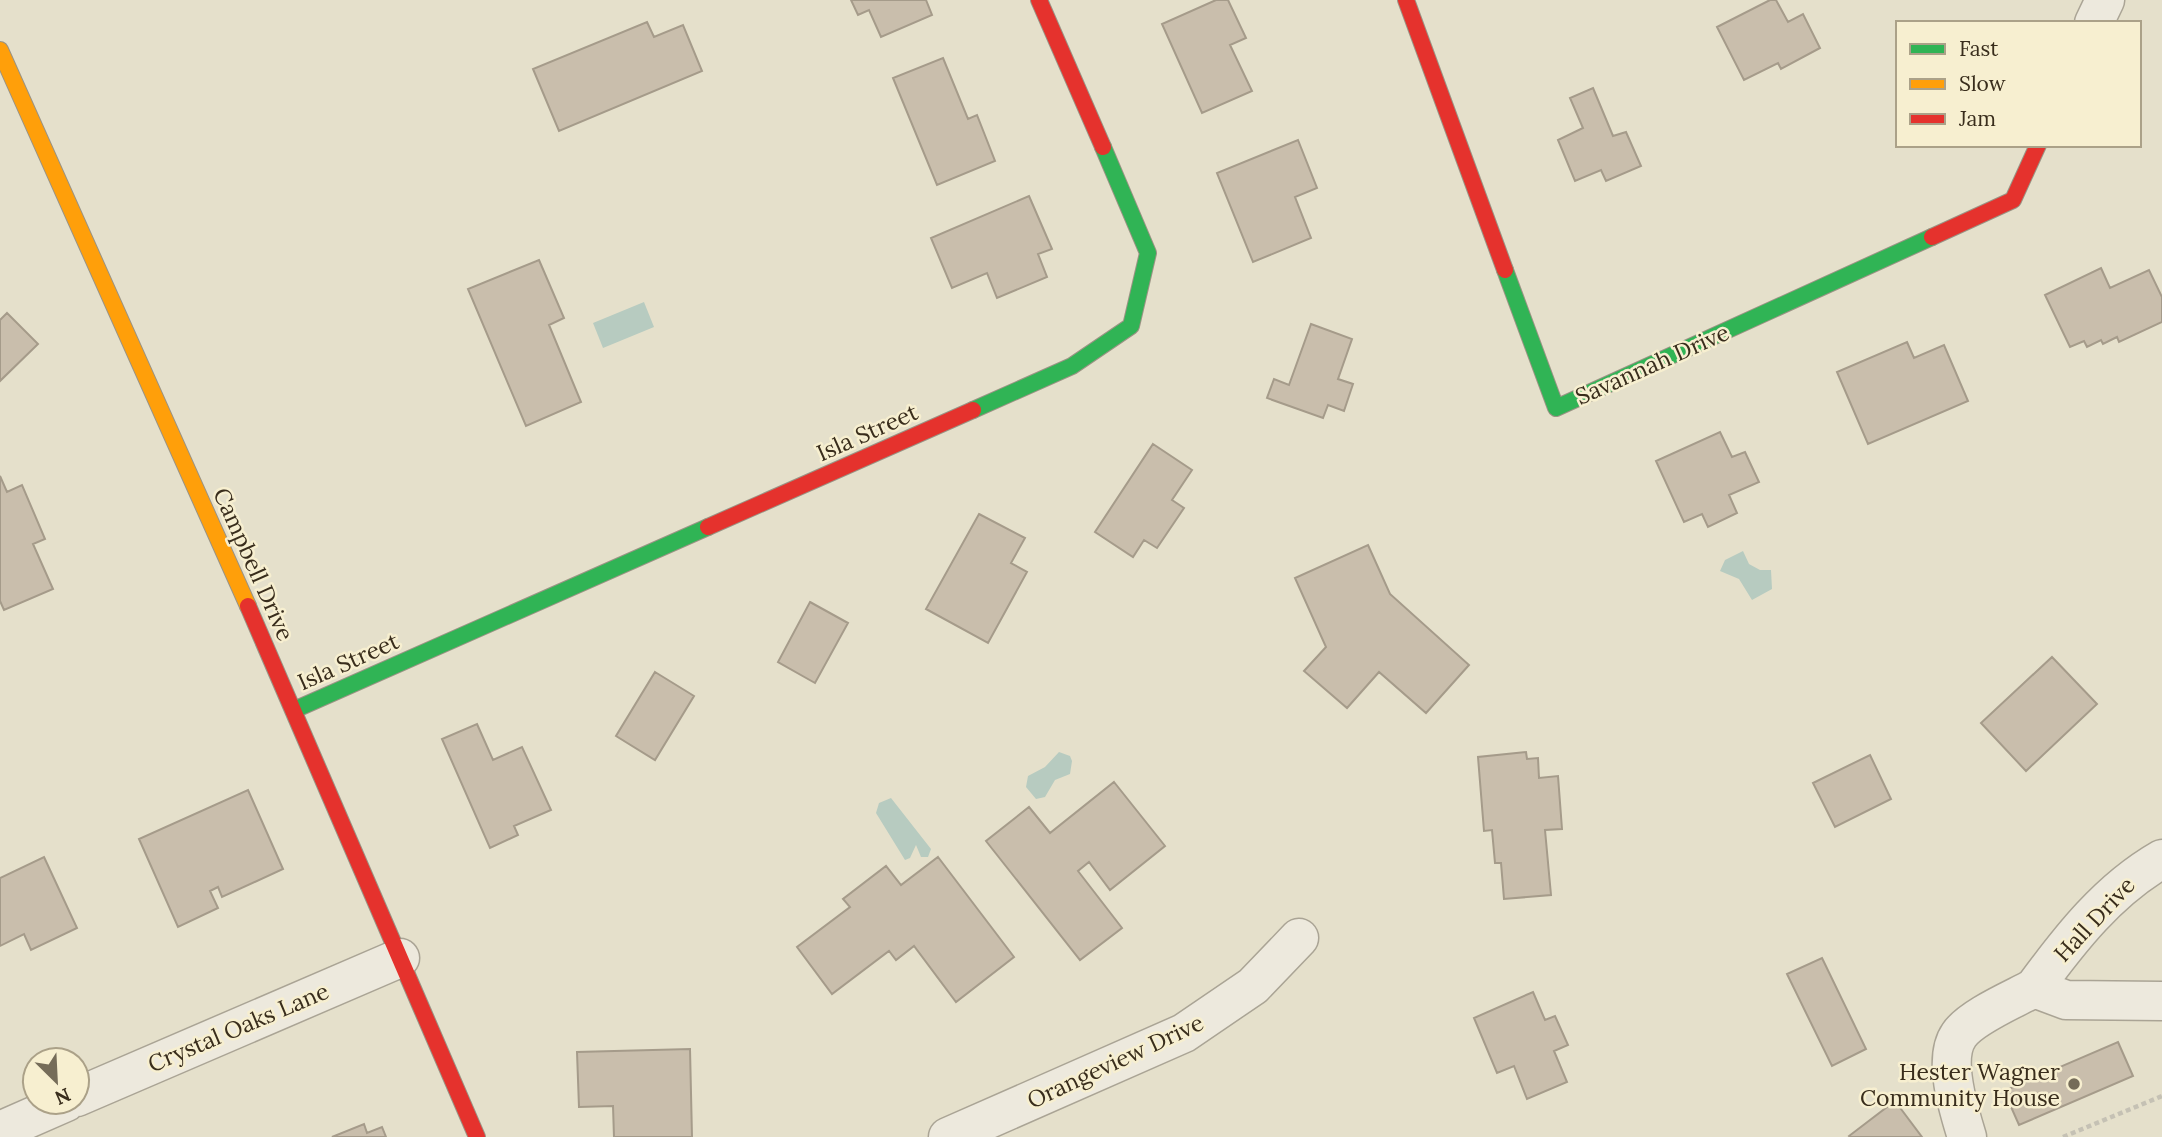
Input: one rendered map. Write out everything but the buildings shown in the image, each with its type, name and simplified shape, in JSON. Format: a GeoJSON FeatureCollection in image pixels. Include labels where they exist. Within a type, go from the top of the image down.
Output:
{"type":"FeatureCollection","features":[{"type":"Feature","properties":{"kind":"street","name":"Isla Street"},"geometry":{"type":"LineString","coordinates":[[294,710],[1072,366],[1131,326],[1148,253],[1039,0]]}},
{"type":"Feature","properties":{"kind":"street","name":"Savannah Drive"},"geometry":{"type":"LineString","coordinates":[[1406,0],[1556,408],[2013,200],[2037,147]]}},
{"type":"Feature","properties":{"kind":"street"},"geometry":{"type":"LineString","coordinates":[[2095,21],[2105,0]]}},
{"type":"Feature","properties":{"kind":"street","name":"Campbell Drive"},"geometry":{"type":"LineString","coordinates":[[0,50],[294,710],[477,1137]]}},
{"type":"Feature","properties":{"kind":"street","name":"Hall Drive"},"geometry":{"type":"LineString","coordinates":[[1967,1137],[1956,1101],[1952,1052],[1959,1034],[2034,988],[2064,946],[2107,900],[2136,874],[2162,859]]}},
{"type":"Feature","properties":{"kind":"street","name":"Orangeview Drive"},"geometry":{"type":"LineString","coordinates":[[948,1137],[1184,1033],[1253,986],[1299,938]]}},
{"type":"Feature","properties":{"kind":"street","name":"Crystal Oaks Lane"},"geometry":{"type":"LineString","coordinates":[[91,1091],[400,958]]}},
{"type":"Feature","properties":{"kind":"street","name":"Hall Drive"},"geometry":{"type":"LineString","coordinates":[[2034,988],[2066,1000],[2162,1001]]}},
{"type":"Feature","properties":{"kind":"street"},"geometry":{"type":"LineString","coordinates":[[0,1131],[34,1116]]}},
{"type":"Feature","properties":{"kind":"path"},"geometry":{"type":"LineString","coordinates":[[2063,1137],[2162,1096]]}},
{"type":"Feature","properties":{"kind":"shaded area"},"geometry":{"type":"Polygon","coordinates":[[[644,302],[654,327],[603,348],[593,323],[644,302]]]}},
{"type":"Feature","properties":{"kind":"shaded area"},"geometry":{"type":"Polygon","coordinates":[[[1743,551],[1749,564],[1760,570],[1771,570],[1772,589],[1752,600],[1739,579],[1720,571],[1725,560],[1743,551]]]}},
{"type":"Feature","properties":{"kind":"shaded area"},"geometry":{"type":"Polygon","coordinates":[[[1059,752],[1070,756],[1070,774],[1055,780],[1045,797],[1036,799],[1026,787],[1028,776],[1045,767],[1059,752]]]}},
{"type":"Feature","properties":{"kind":"shaded area"},"geometry":{"type":"Polygon","coordinates":[[[891,798],[931,849],[928,857],[921,857],[916,845],[910,858],[905,860],[876,813],[879,803],[891,798]]]}},
{"type":"Feature","properties":{"kind":"traffic: fast"},"geometry":{"type":"LineString","coordinates":[[973,410],[1072,366],[1131,326],[1148,253],[1103,147]]}},
{"type":"Feature","properties":{"kind":"traffic: fast"},"geometry":{"type":"LineString","coordinates":[[1505,270],[1556,408],[1932,237]]}},
{"type":"Feature","properties":{"kind":"traffic: fast"},"geometry":{"type":"LineString","coordinates":[[294,710],[708,527]]}},
{"type":"Feature","properties":{"kind":"traffic: slow"},"geometry":{"type":"LineString","coordinates":[[0,50],[248,606]]}},
{"type":"Feature","properties":{"kind":"traffic: jam"},"geometry":{"type":"LineString","coordinates":[[1039,0],[1103,147]]}},
{"type":"Feature","properties":{"kind":"traffic: jam"},"geometry":{"type":"LineString","coordinates":[[1406,0],[1505,270]]}},
{"type":"Feature","properties":{"kind":"traffic: jam"},"geometry":{"type":"LineString","coordinates":[[1932,237],[2013,200],[2037,147]]}},
{"type":"Feature","properties":{"kind":"traffic: jam"},"geometry":{"type":"LineString","coordinates":[[708,527],[973,410]]}},
{"type":"Feature","properties":{"kind":"traffic: jam"},"geometry":{"type":"LineString","coordinates":[[248,606],[477,1137]]}},
{"type":"Feature","properties":{"kind":"place","name":"Hester Wagner Community House"},"geometry":{"type":"Point","coordinates":[2074,1084]}}]}
